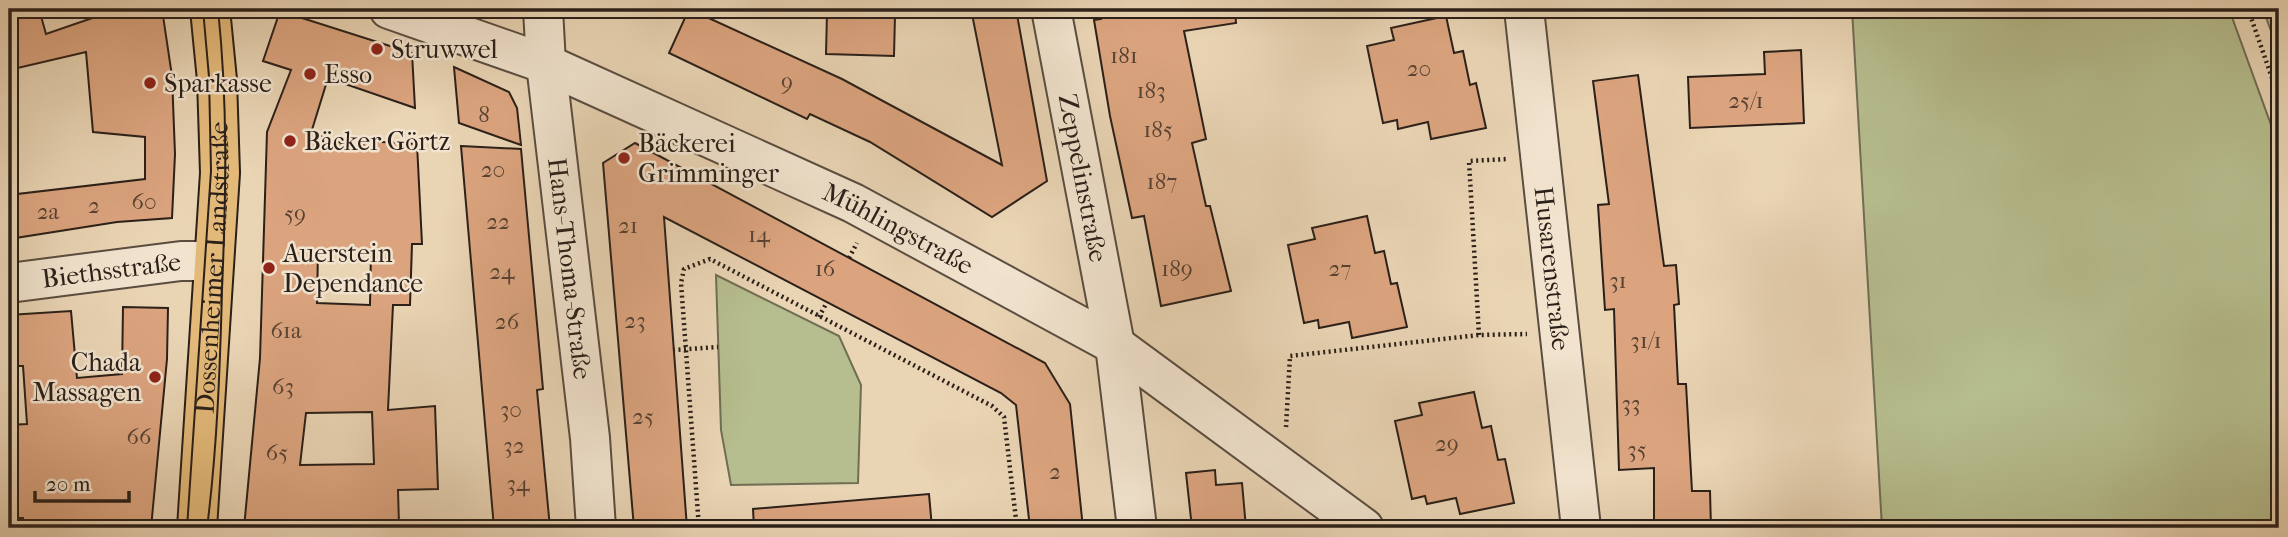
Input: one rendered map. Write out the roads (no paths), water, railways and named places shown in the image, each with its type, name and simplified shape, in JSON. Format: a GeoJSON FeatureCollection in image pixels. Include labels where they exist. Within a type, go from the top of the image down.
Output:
{"type":"FeatureCollection","features":[{"type":"Feature","properties":{"kind":"main road","name":"Dossenheimer Landstraße"},"geometry":{"type":"LineString","coordinates":[[197,528],[220,173],[217,80],[210,9]]}},
{"type":"Feature","properties":{"kind":"street","name":"Mühlingstraße"},"geometry":{"type":"LineString","coordinates":[[389,9],[546,64],[853,203],[1115,345],[1283,470],[1324,513],[1364,528]]}},
{"type":"Feature","properties":{"kind":"street","name":"Hans-Thoma-Straße"},"geometry":{"type":"LineString","coordinates":[[543,9],[546,64],[588,425],[596,528]]}},
{"type":"Feature","properties":{"kind":"street","name":"Zeppelinstraße"},"geometry":{"type":"LineString","coordinates":[[1051,9],[1115,345],[1137,528]]}},
{"type":"Feature","properties":{"kind":"street","name":"Husarenstraße"},"geometry":{"type":"LineString","coordinates":[[1524,9],[1581,525]]}},
{"type":"Feature","properties":{"kind":"street","name":"Biethsstraße"},"geometry":{"type":"LineString","coordinates":[[9,283],[124,267],[214,261]]}},
{"type":"Feature","properties":{"kind":"tram line"},"geometry":{"type":"LineString","coordinates":[[187,528],[211,171],[209,77],[203,9]]}},
{"type":"Feature","properties":{"kind":"tram line"},"geometry":{"type":"LineString","coordinates":[[207,528],[218,409],[224,219],[225,114],[218,9]]}},
{"type":"Feature","properties":{"kind":"place","name":"Struwwel"},"geometry":{"type":"Point","coordinates":[377,49]}},
{"type":"Feature","properties":{"kind":"place","name":"Esso"},"geometry":{"type":"Point","coordinates":[310,74]}},
{"type":"Feature","properties":{"kind":"place","name":"Sparkasse"},"geometry":{"type":"Point","coordinates":[150,83]}},
{"type":"Feature","properties":{"kind":"place","name":"Bäcker Görtz"},"geometry":{"type":"Point","coordinates":[290,141]}},
{"type":"Feature","properties":{"kind":"place","name":"Bäckerei Grimminger"},"geometry":{"type":"Point","coordinates":[624,158]}},
{"type":"Feature","properties":{"kind":"place","name":"Auerstein Dependance"},"geometry":{"type":"Point","coordinates":[269,268]}},
{"type":"Feature","properties":{"kind":"place","name":"Chada Massagen"},"geometry":{"type":"Point","coordinates":[155,377]}}]}
